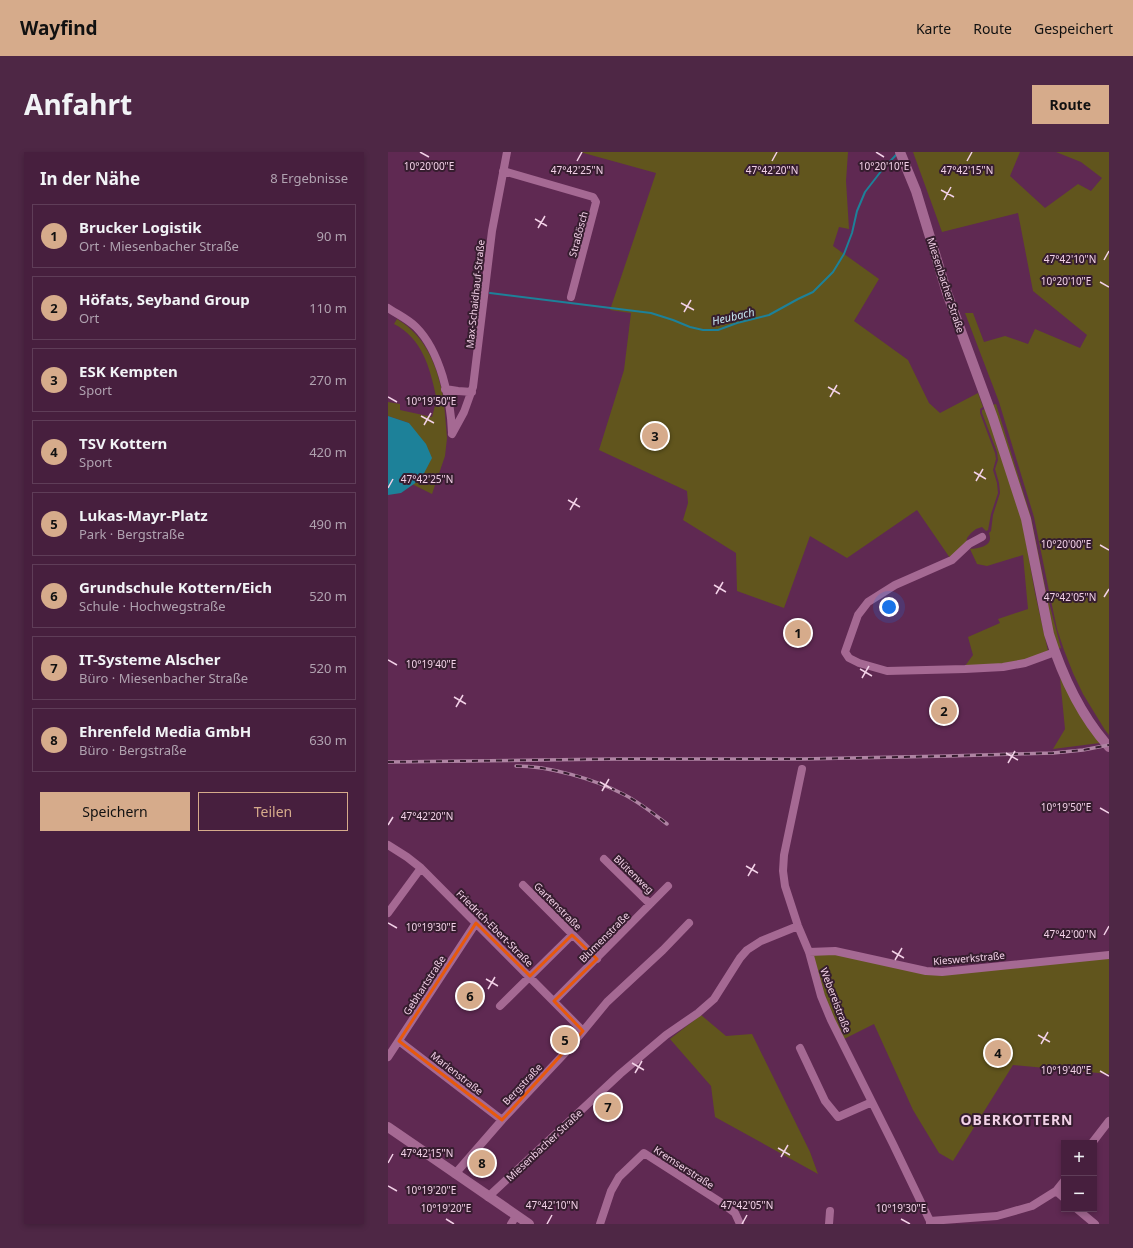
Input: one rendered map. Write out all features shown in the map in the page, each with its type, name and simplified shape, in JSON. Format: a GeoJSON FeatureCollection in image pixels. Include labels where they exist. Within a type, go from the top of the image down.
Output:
{"type":"FeatureCollection","features":[{"type":"Feature","properties":{"kind":"street","name":"Max-Schaidhauf-Straße"},"geometry":{"type":"LineString","coordinates":[[445,389],[451,415],[452,434],[464,412],[472,392],[476,370],[492,231],[506,152]]}},
{"type":"Feature","properties":{"kind":"street","name":"Miesenbacher Straße"},"geometry":{"type":"LineString","coordinates":[[900,152],[916,191],[947,293],[992,418],[1026,519],[1049,634],[1055,652],[1064,677],[1088,720],[1109,747]]}},
{"type":"Feature","properties":{"kind":"street","name":"Straßösch"},"geometry":{"type":"LineString","coordinates":[[503,171],[593,197],[596,202],[571,297]]}},
{"type":"Feature","properties":{"kind":"street"},"geometry":{"type":"LineString","coordinates":[[388,308],[416,327],[429,344],[438,362],[445,389],[458,392],[472,392]]}},
{"type":"Feature","properties":{"kind":"street"},"geometry":{"type":"LineString","coordinates":[[982,537],[969,544],[952,560],[895,585],[868,602],[858,615],[845,652],[849,658],[859,664],[887,671],[1003,667],[1026,663],[1055,652]]}},
{"type":"Feature","properties":{"kind":"street","name":"Webereistraße"},"geometry":{"type":"LineString","coordinates":[[802,769],[784,855],[783,871],[785,886],[798,926],[809,952],[821,996],[831,1020],[930,1222]]}},
{"type":"Feature","properties":{"kind":"street","name":"Friedrich-Ebert-Straße"},"geometry":{"type":"LineString","coordinates":[[388,845],[421,868],[583,1031]]}},
{"type":"Feature","properties":{"kind":"street","name":"Blütenweg"},"geometry":{"type":"LineString","coordinates":[[604,859],[650,904]]}},
{"type":"Feature","properties":{"kind":"street"},"geometry":{"type":"LineString","coordinates":[[388,913],[421,868]]}},
{"type":"Feature","properties":{"kind":"street","name":"Gartenstraße"},"geometry":{"type":"LineString","coordinates":[[523,885],[597,958]]}},
{"type":"Feature","properties":{"kind":"street","name":"Blumenstraße"},"geometry":{"type":"LineString","coordinates":[[554,1001],[668,886]]}},
{"type":"Feature","properties":{"kind":"street","name":"Gebhartstraße"},"geometry":{"type":"LineString","coordinates":[[388,1058],[476,922]]}},
{"type":"Feature","properties":{"kind":"street","name":"Bergstraße"},"geometry":{"type":"LineString","coordinates":[[455,1174],[502,1120],[565,1053],[607,1002],[663,950],[689,923]]}},
{"type":"Feature","properties":{"kind":"street","name":"Miesenbacher Straße"},"geometry":{"type":"LineString","coordinates":[[488,1197],[620,1074],[666,1035],[698,1013],[714,998],[740,958],[747,950],[761,941],[798,926]]}},
{"type":"Feature","properties":{"kind":"street"},"geometry":{"type":"LineString","coordinates":[[500,1006],[572,935]]}},
{"type":"Feature","properties":{"kind":"street","name":"Kieswerkstraße"},"geometry":{"type":"LineString","coordinates":[[809,952],[836,951],[926,971],[942,972],[1109,955]]}},
{"type":"Feature","properties":{"kind":"street","name":"Marienstraße"},"geometry":{"type":"LineString","coordinates":[[399,1041],[502,1120]]}},
{"type":"Feature","properties":{"kind":"street"},"geometry":{"type":"LineString","coordinates":[[800,1048],[825,1101],[838,1118],[872,1102]]}},
{"type":"Feature","properties":{"kind":"street"},"geometry":{"type":"LineString","coordinates":[[1094,1140],[1109,1121]]}},
{"type":"Feature","properties":{"kind":"street"},"geometry":{"type":"LineString","coordinates":[[388,1128],[488,1197],[513,1220],[529,1224]]}},
{"type":"Feature","properties":{"kind":"street","name":"Kremserstraße"},"geometry":{"type":"LineString","coordinates":[[600,1224],[611,1191],[619,1177],[644,1153],[722,1203],[735,1213],[740,1224]]}},
{"type":"Feature","properties":{"kind":"street"},"geometry":{"type":"LineString","coordinates":[[930,1222],[997,1220],[1032,1206],[1056,1191],[1061,1185]]}},
{"type":"Feature","properties":{"kind":"street"},"geometry":{"type":"LineString","coordinates":[[1056,1191],[1061,1195]]}},
{"type":"Feature","properties":{"kind":"street"},"geometry":{"type":"LineString","coordinates":[[830,1211],[830,1224]]}},
{"type":"Feature","properties":{"kind":"street"},"geometry":{"type":"LineString","coordinates":[[1081,1212],[1095,1224]]}},
{"type":"Feature","properties":{"kind":"highlighted area"},"geometry":{"type":"Polygon","coordinates":[[[476,923],[530,976],[572,935],[597,959],[554,1001],[583,1031],[502,1120],[399,1041],[476,923]]]}},
{"type":"Feature","properties":{"kind":"shaded area"},"geometry":{"type":"Polygon","coordinates":[[[580,152],[848,152],[846,181],[849,229],[839,227],[833,246],[879,279],[854,321],[908,360],[929,403],[940,413],[978,393],[983,407],[980,409],[980,413],[996,459],[993,470],[998,493],[991,514],[988,530],[986,531],[982,527],[976,529],[967,538],[966,544],[950,558],[917,510],[847,558],[810,536],[784,608],[737,591],[736,553],[683,520],[688,503],[687,491],[599,450],[624,370],[631,313],[610,310],[656,173],[580,152]]]}},
{"type":"Feature","properties":{"kind":"shaded area"},"geometry":{"type":"Polygon","coordinates":[[[913,152],[1020,152],[1010,176],[1045,208],[1078,184],[1091,191],[1102,178],[1081,162],[1056,152],[1109,152],[1109,735],[1083,694],[1064,650],[1057,629],[1034,517],[999,402],[965,313],[973,313],[984,342],[1005,336],[1028,344],[1035,329],[1080,348],[1087,335],[1033,291],[1018,213],[942,232],[913,152]]]}},
{"type":"Feature","properties":{"kind":"shaded area"},"geometry":{"type":"Polygon","coordinates":[[[397,319],[415,334],[428,352],[437,373],[443,396],[436,396],[431,375],[423,355],[412,337],[394,324],[397,319]]]}},
{"type":"Feature","properties":{"kind":"shaded area"},"geometry":{"type":"Polygon","coordinates":[[[388,402],[400,404],[400,410],[432,417],[436,402],[444,403],[447,438],[445,456],[432,494],[412,484],[421,479],[409,423],[388,416],[388,402]]]}},
{"type":"Feature","properties":{"kind":"shaded area"},"geometry":{"type":"Polygon","coordinates":[[[996,404],[1031,517],[1046,591],[1061,648],[1058,649],[992,405],[996,404]]]}},
{"type":"Feature","properties":{"kind":"shaded area"},"geometry":{"type":"Polygon","coordinates":[[[985,409],[1022,520],[1035,593],[1048,651],[1026,661],[1005,664],[965,666],[973,655],[968,637],[1000,623],[998,619],[1028,609],[1023,555],[987,566],[977,564],[970,549],[985,546],[990,541],[989,533],[991,531],[993,515],[1000,493],[995,469],[998,460],[997,452],[982,413],[982,410],[985,409]]]}},
{"type":"Feature","properties":{"kind":"shaded area"},"geometry":{"type":"Polygon","coordinates":[[[1060,678],[1100,743],[1053,749],[1065,729],[1060,678]]]}},
{"type":"Feature","properties":{"kind":"shaded area"},"geometry":{"type":"Polygon","coordinates":[[[811,953],[836,953],[926,974],[1109,958],[1109,1074],[1013,1065],[953,1161],[939,1153],[913,1110],[874,1024],[842,1040],[832,1019],[811,953]]]}},
{"type":"Feature","properties":{"kind":"shaded area"},"geometry":{"type":"Polygon","coordinates":[[[701,1015],[726,1036],[752,1034],[810,1152],[818,1174],[715,1117],[711,1086],[670,1039],[701,1015]]]}},
{"type":"Feature","properties":{"kind":"shaded area"},"geometry":{"type":"Polygon","coordinates":[[[570,1025],[576,1032],[576,1037],[562,1051],[553,1042],[570,1025]]]}},
{"type":"Feature","properties":{"kind":"water"},"geometry":{"type":"Polygon","coordinates":[[[388,416],[409,423],[426,444],[432,458],[421,479],[401,493],[388,495],[388,416]]]}},
{"type":"Feature","properties":{"kind":"waterway","name":"Heubach"},"geometry":{"type":"LineString","coordinates":[[490,293],[651,313],[703,330],[718,330],[737,323],[769,315],[813,292],[833,272],[844,254],[852,233],[857,211],[865,192],[896,155]]}},
{"type":"Feature","properties":{"kind":"railway"},"geometry":{"type":"LineString","coordinates":[[388,762],[614,759],[802,759],[948,756],[1053,753],[1083,750],[1109,745]]}},
{"type":"Feature","properties":{"kind":"railway"},"geometry":{"type":"LineString","coordinates":[[516,766],[543,768],[571,774],[599,783],[635,801],[667,824]]}},
{"type":"Feature","properties":{"kind":"place","name":"ESK Kempten"},"geometry":{"type":"Point","coordinates":[655,436]}},
{"type":"Feature","properties":{"kind":"place","name":"Brucker Logistik"},"geometry":{"type":"Point","coordinates":[798,633]}},
{"type":"Feature","properties":{"kind":"place","name":"Höfats, Seyband Group"},"geometry":{"type":"Point","coordinates":[944,711]}},
{"type":"Feature","properties":{"kind":"place","name":"Grundschule Kottern/Eich"},"geometry":{"type":"Point","coordinates":[470,996]}},
{"type":"Feature","properties":{"kind":"place","name":"Lukas-Mayr-Platz"},"geometry":{"type":"Point","coordinates":[565,1040]}},
{"type":"Feature","properties":{"kind":"place","name":"TSV Kottern"},"geometry":{"type":"Point","coordinates":[998,1053]}},
{"type":"Feature","properties":{"kind":"place","name":"IT-Systeme Alscher"},"geometry":{"type":"Point","coordinates":[608,1107]}},
{"type":"Feature","properties":{"kind":"place","name":"Ehrenfeld Media GmbH"},"geometry":{"type":"Point","coordinates":[482,1163]}},
{"type":"Feature","properties":{"kind":"district","name":"OBERKOTTERN"},"geometry":{"type":"Point","coordinates":[1017,1119]}}]}
